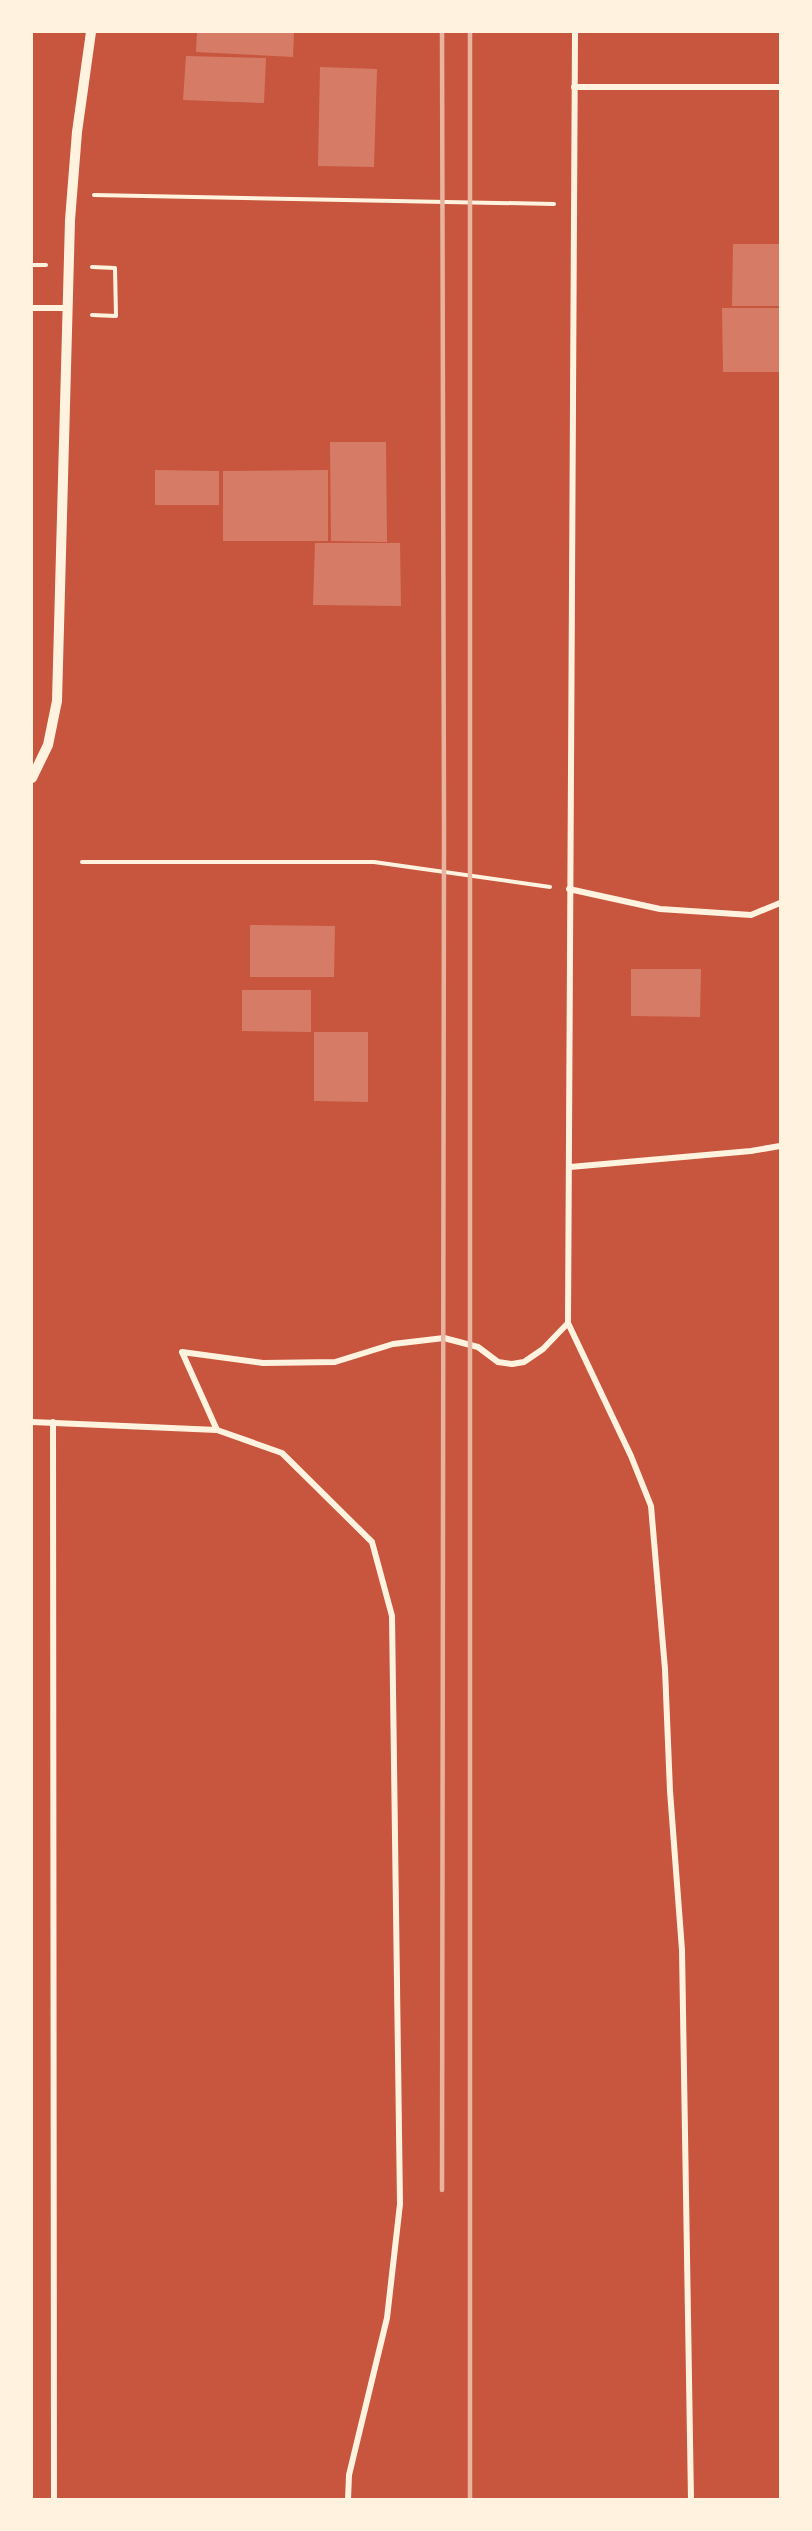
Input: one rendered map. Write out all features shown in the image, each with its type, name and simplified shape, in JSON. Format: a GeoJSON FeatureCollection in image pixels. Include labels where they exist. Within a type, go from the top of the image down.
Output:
{"type":"FeatureCollection","features":[{"type":"Feature","properties":{"kind":"street"},"geometry":{"type":"LineString","coordinates":[[32,778],[48,746],[57,701],[72,195],[77,132],[91,32]]}},
{"type":"Feature","properties":{"kind":"street"},"geometry":{"type":"LineString","coordinates":[[575,32],[568,1323],[631,1456],[651,1506],[682,1950],[691,2499]]}},
{"type":"Feature","properties":{"kind":"street"},"geometry":{"type":"LineString","coordinates":[[574,87],[780,87]]}},
{"type":"Feature","properties":{"kind":"street"},"geometry":{"type":"LineString","coordinates":[[32,308],[67,308]]}},
{"type":"Feature","properties":{"kind":"street"},"geometry":{"type":"LineString","coordinates":[[569,890],[660,909],[682,911],[751,915],[780,903]]}},
{"type":"Feature","properties":{"kind":"street"},"geometry":{"type":"LineString","coordinates":[[570,1167],[751,1151],[780,1146]]}},
{"type":"Feature","properties":{"kind":"street"},"geometry":{"type":"LineString","coordinates":[[217,1430],[182,1352],[263,1363],[335,1362],[393,1344],[444,1338],[478,1347],[498,1362],[512,1364],[524,1362],[543,1349],[568,1323]]}},
{"type":"Feature","properties":{"kind":"street"},"geometry":{"type":"LineString","coordinates":[[32,1422],[217,1430],[282,1453],[372,1542],[392,1616],[400,2204],[387,2318],[350,2475],[348,2499]]}},
{"type":"Feature","properties":{"kind":"street"},"geometry":{"type":"LineString","coordinates":[[53,1422],[54,2499]]}},
{"type":"Feature","properties":{"kind":"path"},"geometry":{"type":"LineString","coordinates":[[72,195],[573,205]]}},
{"type":"Feature","properties":{"kind":"path"},"geometry":{"type":"LineString","coordinates":[[115,268],[116,316]]}},
{"type":"Feature","properties":{"kind":"path"},"geometry":{"type":"LineString","coordinates":[[82,862],[374,862],[569,890]]}},
{"type":"Feature","properties":{"kind":"building"},"geometry":{"type":"Polygon","coordinates":[[[197,32],[294,32],[293,57],[196,52],[197,32]]]}},
{"type":"Feature","properties":{"kind":"building"},"geometry":{"type":"Polygon","coordinates":[[[186,56],[266,58],[264,103],[183,100],[186,56]]]}},
{"type":"Feature","properties":{"kind":"building"},"geometry":{"type":"Polygon","coordinates":[[[320,67],[377,69],[374,167],[318,166],[320,67]]]}},
{"type":"Feature","properties":{"kind":"building"},"geometry":{"type":"Polygon","coordinates":[[[733,244],[780,244],[780,306],[732,306],[733,244]]]}},
{"type":"Feature","properties":{"kind":"building"},"geometry":{"type":"Polygon","coordinates":[[[722,308],[780,308],[780,372],[723,372],[722,308]]]}},
{"type":"Feature","properties":{"kind":"building"},"geometry":{"type":"Polygon","coordinates":[[[330,442],[386,442],[387,542],[331,541],[330,442]]]}},
{"type":"Feature","properties":{"kind":"building"},"geometry":{"type":"Polygon","coordinates":[[[155,470],[219,471],[219,505],[155,505],[155,470]]]}},
{"type":"Feature","properties":{"kind":"building"},"geometry":{"type":"Polygon","coordinates":[[[328,470],[328,541],[223,541],[223,471],[328,470]]]}},
{"type":"Feature","properties":{"kind":"building"},"geometry":{"type":"Polygon","coordinates":[[[315,543],[400,543],[401,606],[313,605],[315,543]]]}},
{"type":"Feature","properties":{"kind":"building"},"geometry":{"type":"Polygon","coordinates":[[[250,925],[335,926],[334,977],[250,977],[250,925]]]}},
{"type":"Feature","properties":{"kind":"building"},"geometry":{"type":"Polygon","coordinates":[[[631,969],[701,969],[700,1017],[631,1016],[631,969]]]}},
{"type":"Feature","properties":{"kind":"building"},"geometry":{"type":"Polygon","coordinates":[[[242,990],[311,990],[311,1032],[242,1031],[242,990]]]}},
{"type":"Feature","properties":{"kind":"building"},"geometry":{"type":"Polygon","coordinates":[[[314,1032],[368,1032],[368,1102],[314,1101],[314,1032]]]}},
{"type":"Feature","properties":{"kind":"railway"},"geometry":{"type":"LineString","coordinates":[[442,32],[444,827],[442,2190]]}},
{"type":"Feature","properties":{"kind":"railway"},"geometry":{"type":"LineString","coordinates":[[470,32],[470,2500]]}}]}
